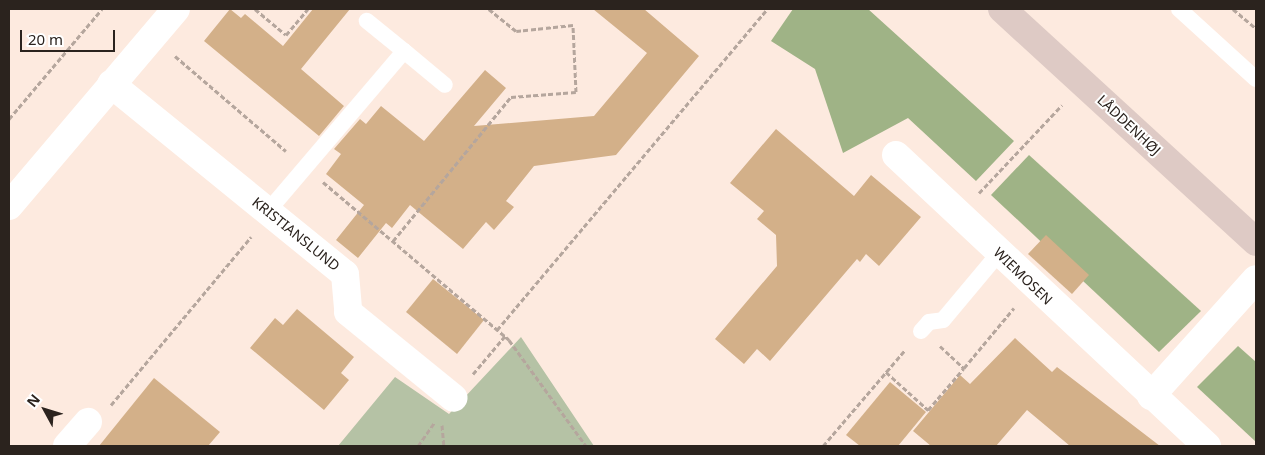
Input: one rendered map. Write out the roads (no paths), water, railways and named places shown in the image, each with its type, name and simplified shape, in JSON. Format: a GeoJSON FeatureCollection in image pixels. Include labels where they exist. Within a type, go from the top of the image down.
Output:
{"type":"FeatureCollection","features":[{"type":"Feature","properties":{"kind":"street"},"geometry":{"type":"LineString","coordinates":[[9,206],[176,9]]}},
{"type":"Feature","properties":{"kind":"street","name":"LÅDDENHØJ"},"geometry":{"type":"LineString","coordinates":[[1002,9],[1256,242]]}},
{"type":"Feature","properties":{"kind":"street","name":"KRISTIANSLUND"},"geometry":{"type":"LineString","coordinates":[[111,84],[345,274],[348,312],[454,398]]}},
{"type":"Feature","properties":{"kind":"street","name":"WIEMOSEN"},"geometry":{"type":"LineString","coordinates":[[896,156],[999,252],[1032,286],[1207,446]]}},
{"type":"Feature","properties":{"kind":"street"},"geometry":{"type":"LineString","coordinates":[[1151,396],[1256,279]]}},
{"type":"Feature","properties":{"kind":"street"},"geometry":{"type":"LineString","coordinates":[[69,446],[88,422]]}},
{"type":"Feature","properties":{"kind":"lane"},"geometry":{"type":"LineString","coordinates":[[1179,9],[1256,79]]}},
{"type":"Feature","properties":{"kind":"lane"},"geometry":{"type":"LineString","coordinates":[[367,21],[445,85]]}},
{"type":"Feature","properties":{"kind":"lane"},"geometry":{"type":"LineString","coordinates":[[268,211],[404,51]]}},
{"type":"Feature","properties":{"kind":"lane"},"geometry":{"type":"LineString","coordinates":[[921,331],[929,322],[944,320],[999,252]]}}]}
